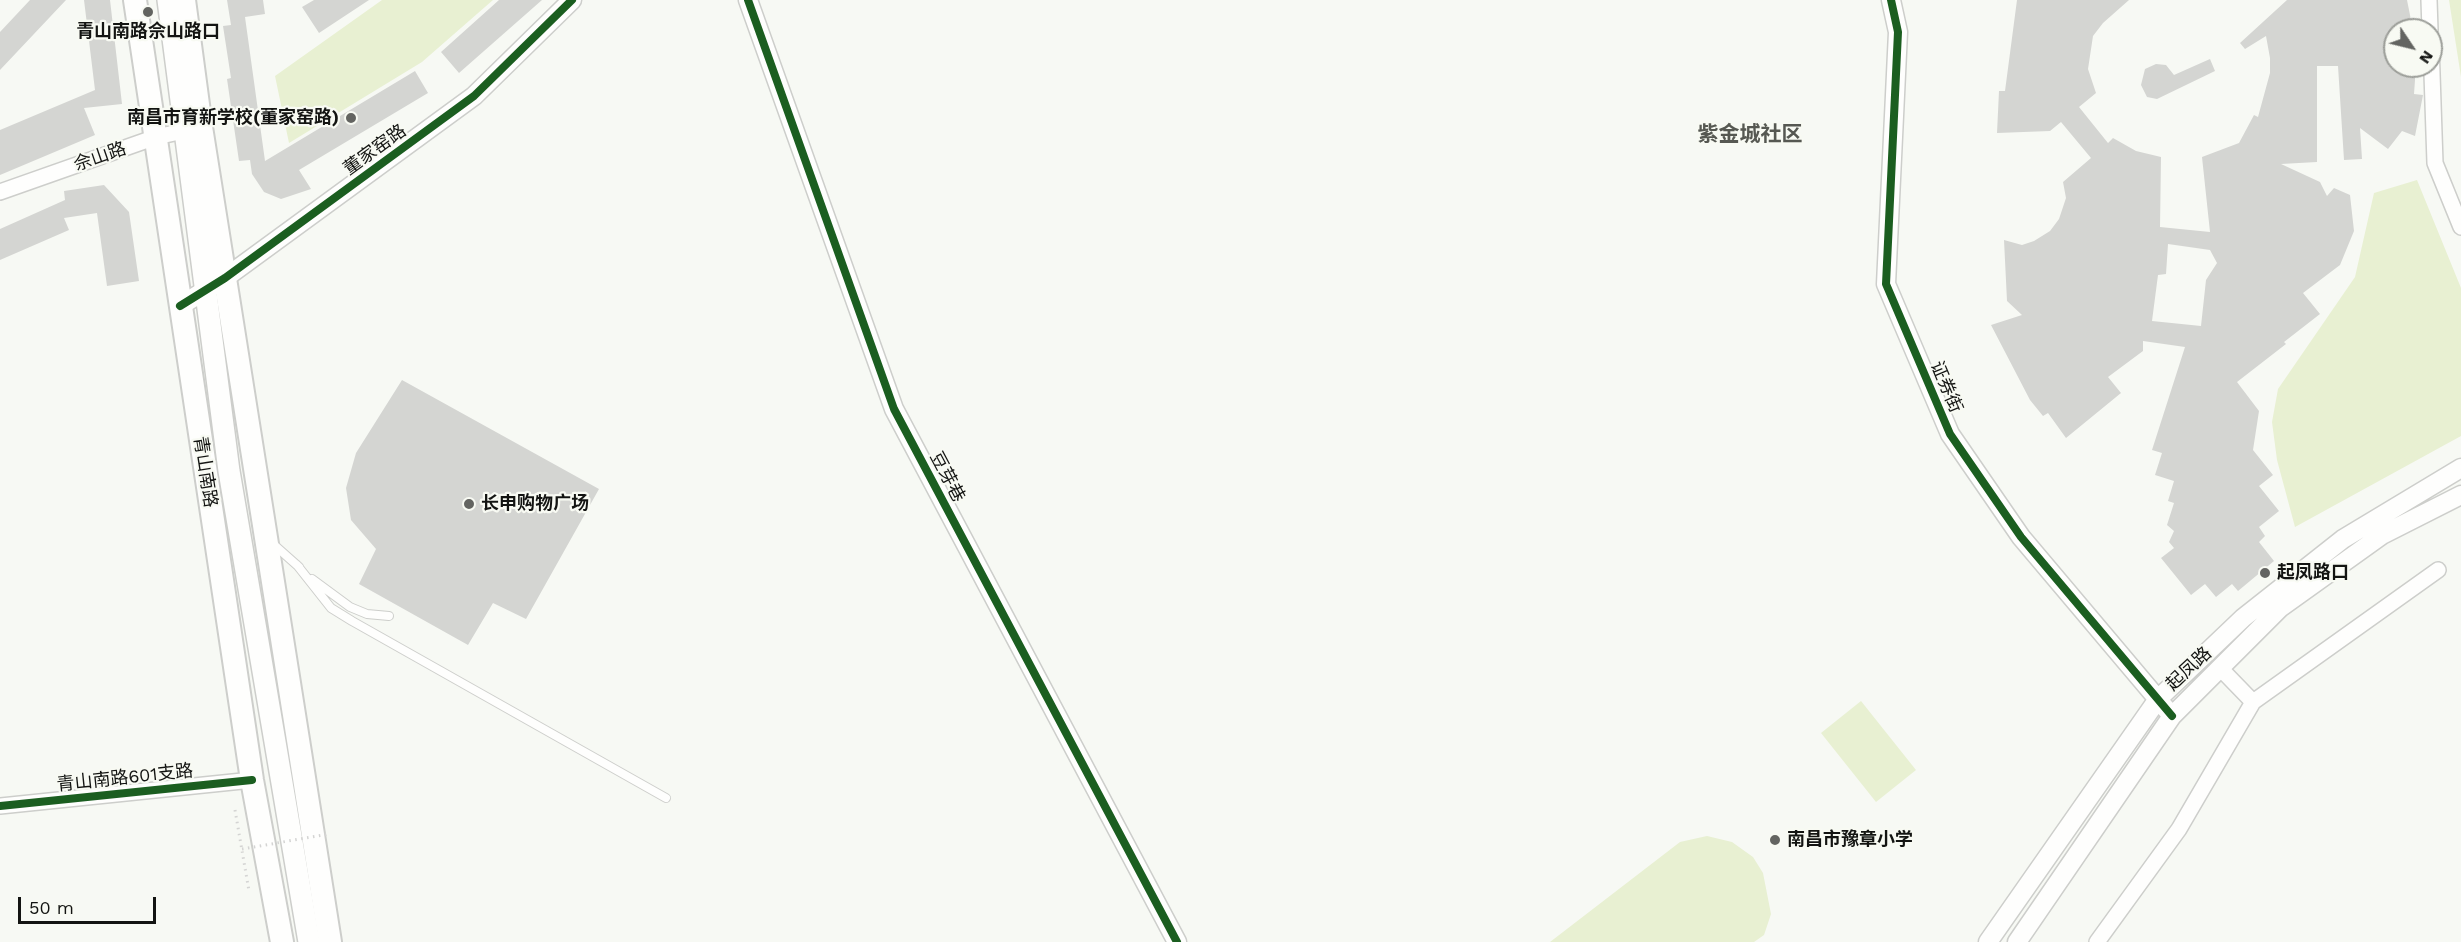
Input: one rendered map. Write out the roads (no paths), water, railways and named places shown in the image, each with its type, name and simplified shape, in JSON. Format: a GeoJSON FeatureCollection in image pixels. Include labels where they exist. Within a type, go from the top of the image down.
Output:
{"type":"FeatureCollection","features":[{"type":"Feature","properties":{"kind":"main road","name":"青山南路"},"geometry":{"type":"LineString","coordinates":[[135,0],[225,278],[330,942]]}},
{"type":"Feature","properties":{"kind":"main road"},"geometry":{"type":"LineString","coordinates":[[155,0],[179,132]]}},
{"type":"Feature","properties":{"kind":"main road"},"geometry":{"type":"LineString","coordinates":[[168,0],[194,297],[295,942]]}},
{"type":"Feature","properties":{"kind":"main road","name":"青山南路"},"geometry":{"type":"LineString","coordinates":[[184,0],[179,132],[194,297],[252,780],[282,942]]}},
{"type":"Feature","properties":{"kind":"main road"},"geometry":{"type":"LineString","coordinates":[[194,297],[229,471],[309,942]]}},
{"type":"Feature","properties":{"kind":"street","name":"董家窑路"},"geometry":{"type":"LineString","coordinates":[[194,297],[225,278],[474,96],[573,0]]}},
{"type":"Feature","properties":{"kind":"street","name":"豆芽巷"},"geometry":{"type":"LineString","coordinates":[[748,0],[894,409],[1177,942]]}},
{"type":"Feature","properties":{"kind":"street","name":"证券街"},"geometry":{"type":"LineString","coordinates":[[1891,0],[1898,32],[1886,284],[1950,434],[2021,537],[2172,716]]}},
{"type":"Feature","properties":{"kind":"street"},"geometry":{"type":"LineString","coordinates":[[2429,0],[2430,18]]}},
{"type":"Feature","properties":{"kind":"street"},"geometry":{"type":"LineString","coordinates":[[2432,78],[2435,163],[2461,227]]}},
{"type":"Feature","properties":{"kind":"street","name":"佘山路"},"geometry":{"type":"LineString","coordinates":[[0,192],[179,132]]}},
{"type":"Feature","properties":{"kind":"street","name":"起凤路"},"geometry":{"type":"LineString","coordinates":[[1988,942],[2157,699],[2243,618],[2343,539],[2461,468]]}},
{"type":"Feature","properties":{"kind":"street","name":"起凤路"},"geometry":{"type":"LineString","coordinates":[[2017,942],[2172,716],[2280,608],[2382,535],[2461,495]]}},
{"type":"Feature","properties":{"kind":"street"},"geometry":{"type":"LineString","coordinates":[[2097,942],[2179,829],[2253,702],[2438,570]]}},
{"type":"Feature","properties":{"kind":"street"},"geometry":{"type":"LineString","coordinates":[[2220,668],[2253,702]]}},
{"type":"Feature","properties":{"kind":"street","name":"青山南路601支路"},"geometry":{"type":"LineString","coordinates":[[0,806],[252,780]]}},
{"type":"Feature","properties":{"kind":"lane"},"geometry":{"type":"LineString","coordinates":[[266,538],[322,587],[350,607],[367,614],[389,616]]}},
{"type":"Feature","properties":{"kind":"lane"},"geometry":{"type":"LineString","coordinates":[[297,565],[332,608],[352,621],[666,798]]}},
{"type":"Feature","properties":{"kind":"place","name":"青山南路佘山路口"},"geometry":{"type":"Point","coordinates":[148,12]}},
{"type":"Feature","properties":{"kind":"place","name":"南昌市育新学校(董家窑路)"},"geometry":{"type":"Point","coordinates":[351,118]}},
{"type":"Feature","properties":{"kind":"place","name":"长申购物广场"},"geometry":{"type":"Point","coordinates":[469,504]}},
{"type":"Feature","properties":{"kind":"place","name":"起凤路口"},"geometry":{"type":"Point","coordinates":[2265,573]}},
{"type":"Feature","properties":{"kind":"place","name":"南昌市豫章小学"},"geometry":{"type":"Point","coordinates":[1775,840]}},
{"type":"Feature","properties":{"kind":"district","name":"紫金城社区"},"geometry":{"type":"Point","coordinates":[1750,135]}}]}
